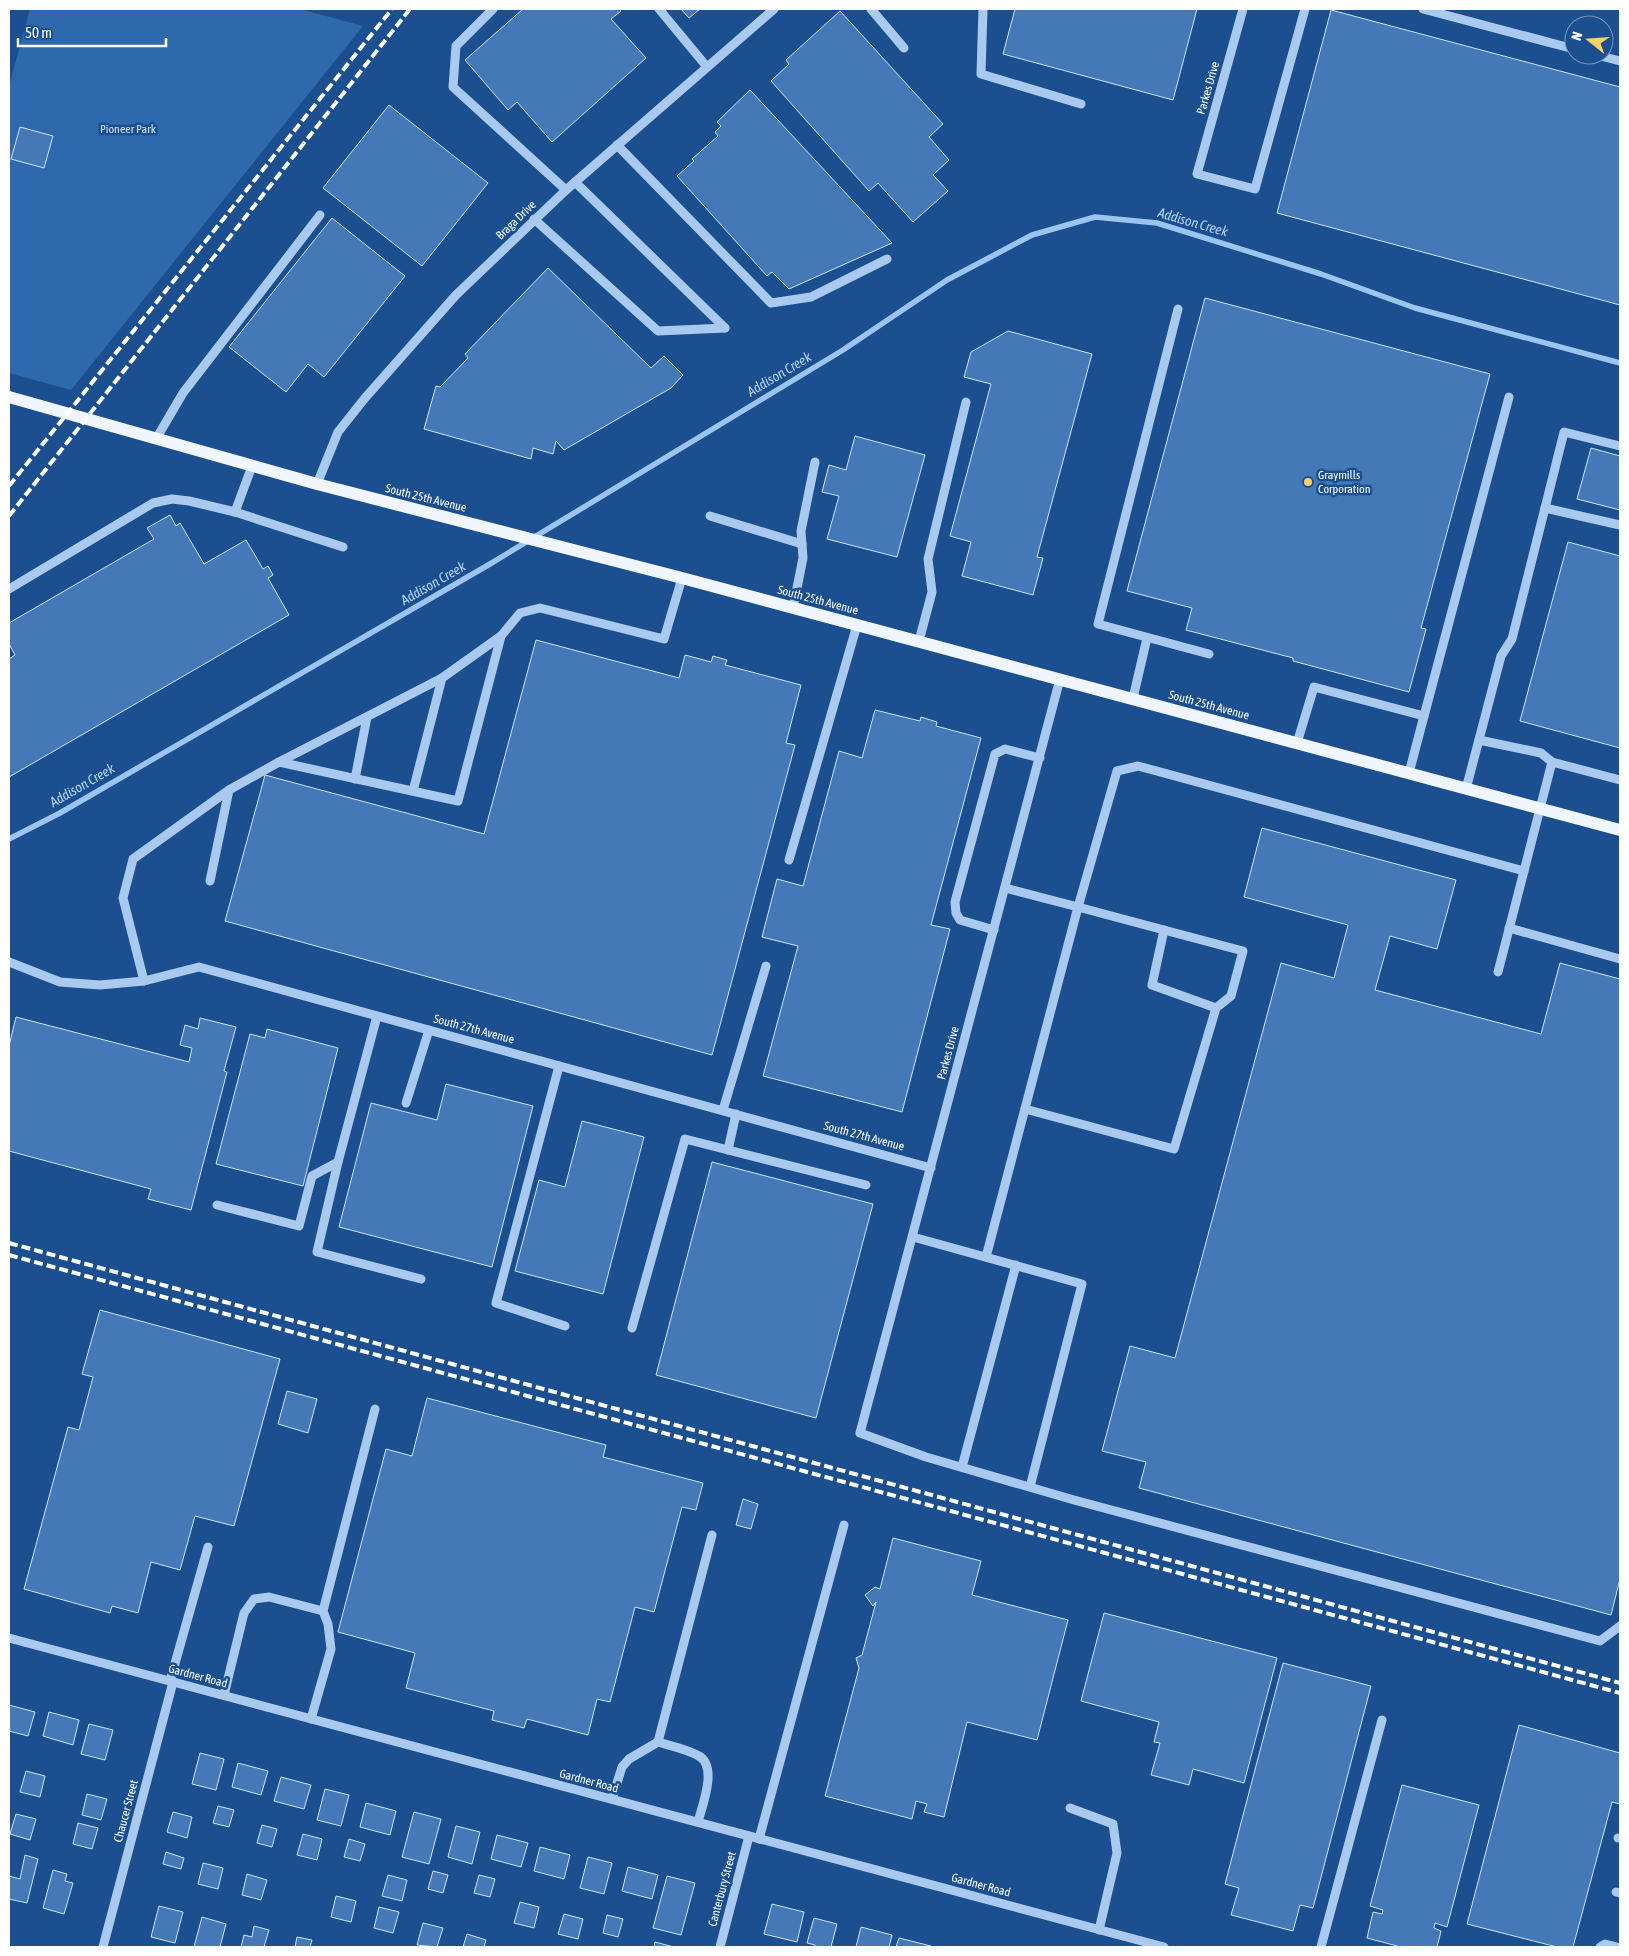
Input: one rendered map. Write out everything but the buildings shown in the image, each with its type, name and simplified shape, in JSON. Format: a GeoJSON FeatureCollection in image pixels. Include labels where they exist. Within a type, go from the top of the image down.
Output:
{"type":"FeatureCollection","features":[{"type":"Feature","properties":{"kind":"main road","name":"South 25th Avenue"},"geometry":{"type":"LineString","coordinates":[[9,397],[317,484],[682,578],[1620,829]]}},
{"type":"Feature","properties":{"kind":"street"},"geometry":{"type":"LineString","coordinates":[[493,9],[456,46],[453,87],[566,190]]}},
{"type":"Feature","properties":{"kind":"street"},"geometry":{"type":"LineString","coordinates":[[659,9],[707,67]]}},
{"type":"Feature","properties":{"kind":"street","name":"Braga Drive"},"geometry":{"type":"LineString","coordinates":[[317,484],[338,432],[365,398],[456,296],[566,190],[774,9]]}},
{"type":"Feature","properties":{"kind":"street"},"geometry":{"type":"LineString","coordinates":[[871,9],[904,48]]}},
{"type":"Feature","properties":{"kind":"street"},"geometry":{"type":"LineString","coordinates":[[983,9],[981,74],[1081,104]]}},
{"type":"Feature","properties":{"kind":"street","name":"Parkes Drive"},"geometry":{"type":"LineString","coordinates":[[1243,9],[1197,174],[1255,189],[1305,9]]}},
{"type":"Feature","properties":{"kind":"street"},"geometry":{"type":"LineString","coordinates":[[1423,9],[1564,46]]}},
{"type":"Feature","properties":{"kind":"street"},"geometry":{"type":"LineString","coordinates":[[617,146],[771,303],[811,297],[887,259]]}},
{"type":"Feature","properties":{"kind":"street"},"geometry":{"type":"LineString","coordinates":[[534,219],[658,332],[725,328],[576,182]]}},
{"type":"Feature","properties":{"kind":"street"},"geometry":{"type":"LineString","coordinates":[[156,439],[183,393],[320,215]]}},
{"type":"Feature","properties":{"kind":"street"},"geometry":{"type":"LineString","coordinates":[[1178,309],[1098,624],[1208,654]]}},
{"type":"Feature","properties":{"kind":"street"},"geometry":{"type":"LineString","coordinates":[[1409,773],[1509,397]]}},
{"type":"Feature","properties":{"kind":"street"},"geometry":{"type":"LineString","coordinates":[[919,641],[932,592],[928,559],[966,402]]}},
{"type":"Feature","properties":{"kind":"street"},"geometry":{"type":"LineString","coordinates":[[1466,788],[1501,656],[1512,639],[1564,432],[1620,446]]}},
{"type":"Feature","properties":{"kind":"street"},"geometry":{"type":"LineString","coordinates":[[792,608],[803,558],[801,530],[815,462]]}},
{"type":"Feature","properties":{"kind":"street"},"geometry":{"type":"LineString","coordinates":[[235,512],[252,466]]}},
{"type":"Feature","properties":{"kind":"street"},"geometry":{"type":"LineString","coordinates":[[9,589],[153,503],[172,499],[235,512],[343,547]]}},
{"type":"Feature","properties":{"kind":"street"},"geometry":{"type":"LineString","coordinates":[[1545,508],[1620,525]]}},
{"type":"Feature","properties":{"kind":"street"},"geometry":{"type":"LineString","coordinates":[[710,516],[802,544]]}},
{"type":"Feature","properties":{"kind":"street"},"geometry":{"type":"LineString","coordinates":[[144,981],[124,898],[133,859],[230,790],[279,762],[442,678],[501,636],[520,613],[540,608],[664,639],[682,578]]}},
{"type":"Feature","properties":{"kind":"street"},"geometry":{"type":"LineString","coordinates":[[789,860],[857,625]]}},
{"type":"Feature","properties":{"kind":"street"},"geometry":{"type":"LineString","coordinates":[[279,762],[458,801],[501,636]]}},
{"type":"Feature","properties":{"kind":"street"},"geometry":{"type":"LineString","coordinates":[[1133,698],[1147,638]]}},
{"type":"Feature","properties":{"kind":"street"},"geometry":{"type":"LineString","coordinates":[[413,791],[442,678]]}},
{"type":"Feature","properties":{"kind":"street","name":"Parkes Drive"},"geometry":{"type":"LineString","coordinates":[[962,1467],[860,1433],[1060,679]]}},
{"type":"Feature","properties":{"kind":"street"},"geometry":{"type":"LineString","coordinates":[[1297,743],[1314,687],[1424,716]]}},
{"type":"Feature","properties":{"kind":"street"},"geometry":{"type":"LineString","coordinates":[[355,778],[367,717]]}},
{"type":"Feature","properties":{"kind":"street"},"geometry":{"type":"LineString","coordinates":[[1479,740],[1541,753],[1552,762],[1620,780]]}},
{"type":"Feature","properties":{"kind":"street"},"geometry":{"type":"LineString","coordinates":[[994,930],[960,920],[956,913],[955,902],[995,754],[1005,749],[1040,758]]}},
{"type":"Feature","properties":{"kind":"street"},"geometry":{"type":"LineString","coordinates":[[1498,972],[1552,762]]}},
{"type":"Feature","properties":{"kind":"street"},"geometry":{"type":"LineString","coordinates":[[986,1257],[1078,907],[1117,770],[1138,766],[1524,871]]}},
{"type":"Feature","properties":{"kind":"street"},"geometry":{"type":"LineString","coordinates":[[210,881],[230,790]]}},
{"type":"Feature","properties":{"kind":"street"},"geometry":{"type":"LineString","coordinates":[[1005,888],[1244,951],[1231,996],[1216,1008],[1174,1149],[1025,1109]]}},
{"type":"Feature","properties":{"kind":"street"},"geometry":{"type":"LineString","coordinates":[[1509,928],[1620,959]]}},
{"type":"Feature","properties":{"kind":"street"},"geometry":{"type":"LineString","coordinates":[[1164,930],[1152,985],[1216,1008]]}},
{"type":"Feature","properties":{"kind":"street","name":"South 27th Avenue"},"geometry":{"type":"LineString","coordinates":[[9,962],[60,982],[100,985],[144,981],[200,966],[931,1168]]}},
{"type":"Feature","properties":{"kind":"street"},"geometry":{"type":"LineString","coordinates":[[723,1110],[766,966]]}},
{"type":"Feature","properties":{"kind":"street"},"geometry":{"type":"LineString","coordinates":[[378,1016],[338,1162],[317,1252],[421,1280]]}},
{"type":"Feature","properties":{"kind":"street"},"geometry":{"type":"LineString","coordinates":[[406,1103],[429,1030]]}},
{"type":"Feature","properties":{"kind":"street"},"geometry":{"type":"LineString","coordinates":[[559,1066],[496,1303],[564,1326]]}},
{"type":"Feature","properties":{"kind":"street"},"geometry":{"type":"LineString","coordinates":[[728,1150],[736,1114]]}},
{"type":"Feature","properties":{"kind":"street"},"geometry":{"type":"LineString","coordinates":[[632,1328],[685,1139],[866,1184]]}},
{"type":"Feature","properties":{"kind":"street"},"geometry":{"type":"LineString","coordinates":[[217,1205],[299,1226],[312,1176],[338,1162]]}},
{"type":"Feature","properties":{"kind":"street"},"geometry":{"type":"LineString","coordinates":[[912,1237],[1082,1284],[1030,1487]]}},
{"type":"Feature","properties":{"kind":"street"},"geometry":{"type":"LineString","coordinates":[[1016,1265],[962,1467],[1600,1641],[1620,1626]]}},
{"type":"Feature","properties":{"kind":"street"},"geometry":{"type":"LineString","coordinates":[[310,1719],[331,1649],[328,1624],[323,1611],[375,1408]]}},
{"type":"Feature","properties":{"kind":"street"},"geometry":{"type":"LineString","coordinates":[[759,1839],[844,1525]]}},
{"type":"Feature","properties":{"kind":"street"},"geometry":{"type":"LineString","coordinates":[[612,1800],[622,1767],[629,1759],[658,1742],[712,1535]]}},
{"type":"Feature","properties":{"kind":"street","name":"Chaucer Street"},"geometry":{"type":"LineString","coordinates":[[103,1947],[208,1547]]}},
{"type":"Feature","properties":{"kind":"street"},"geometry":{"type":"LineString","coordinates":[[224,1695],[244,1613],[254,1599],[269,1597],[323,1611]]}},
{"type":"Feature","properties":{"kind":"street","name":"Gardner Road"},"geometry":{"type":"LineString","coordinates":[[9,1638],[1164,1947]]}},
{"type":"Feature","properties":{"kind":"street"},"geometry":{"type":"LineString","coordinates":[[1321,1947],[1382,1720]]}},
{"type":"Feature","properties":{"kind":"street"},"geometry":{"type":"LineString","coordinates":[[658,1742],[701,1757],[708,1768],[708,1781],[698,1822]]}},
{"type":"Feature","properties":{"kind":"street"},"geometry":{"type":"LineString","coordinates":[[1070,1808],[1112,1824],[1116,1853],[1099,1930]]}},
{"type":"Feature","properties":{"kind":"street","name":"Canterbury Street"},"geometry":{"type":"LineString","coordinates":[[720,1947],[749,1836]]}},
{"type":"Feature","properties":{"kind":"street"},"geometry":{"type":"LineString","coordinates":[[1600,1947],[1605,1944],[1617,1947]]}},
{"type":"Feature","properties":{"kind":"green space","name":"Pioneer Park"},"geometry":{"type":"Polygon","coordinates":[[[30,9],[300,9],[363,26],[71,390],[9,373],[9,86],[30,9]]]}},
{"type":"Feature","properties":{"kind":"waterway","name":"Addison Creek"},"geometry":{"type":"LineString","coordinates":[[9,839],[60,813],[490,564],[843,350],[947,280],[1032,235],[1095,217],[1157,223],[1321,274],[1415,308],[1620,363]]}},
{"type":"Feature","properties":{"kind":"railway"},"geometry":{"type":"LineString","coordinates":[[9,486],[392,9]]}},
{"type":"Feature","properties":{"kind":"railway"},"geometry":{"type":"LineString","coordinates":[[9,516],[410,9]]}},
{"type":"Feature","properties":{"kind":"railway"},"geometry":{"type":"LineString","coordinates":[[9,1243],[1620,1683]]}},
{"type":"Feature","properties":{"kind":"railway"},"geometry":{"type":"LineString","coordinates":[[9,1255],[1620,1693]]}},
{"type":"Feature","properties":{"kind":"place","name":"Graymills Corporation"},"geometry":{"type":"Point","coordinates":[1308,482]}}]}
